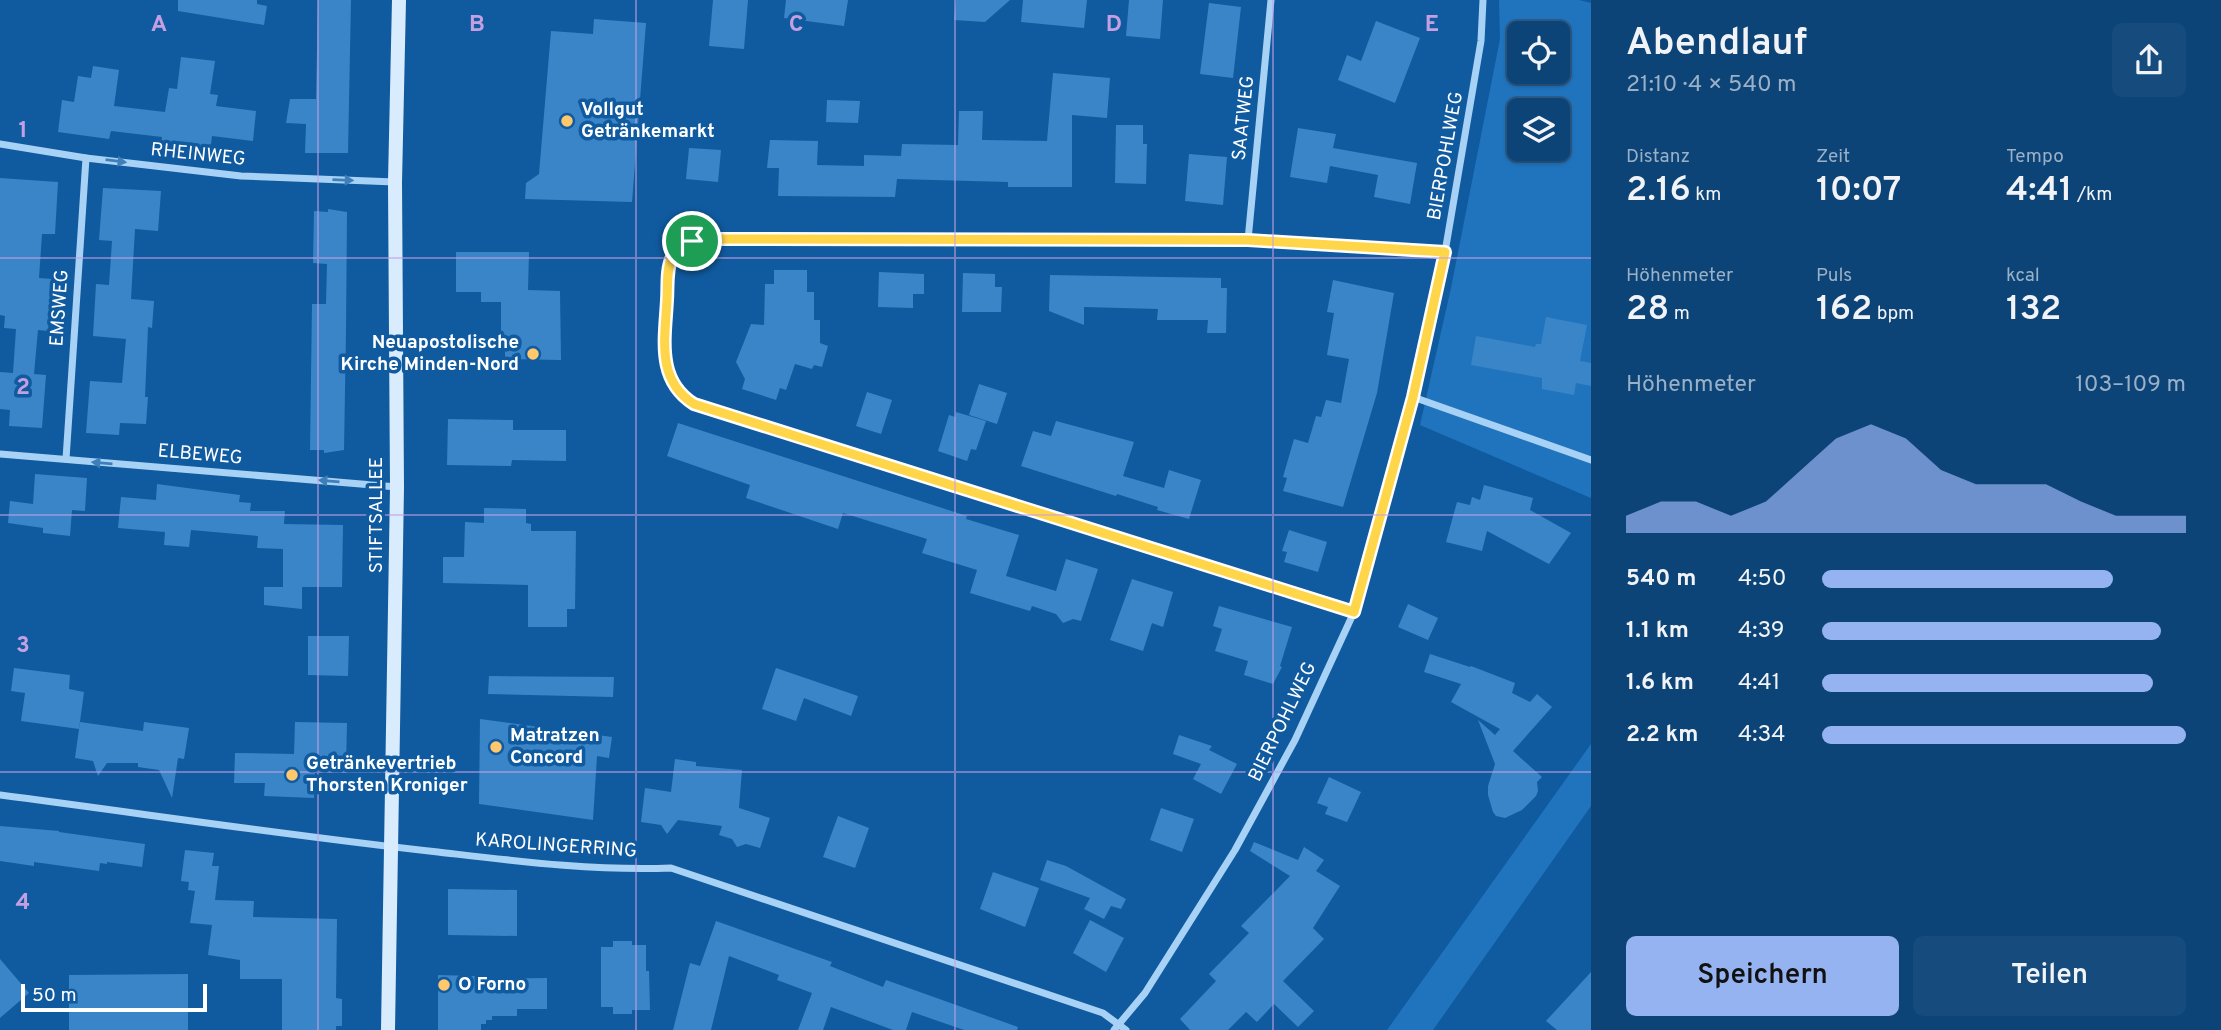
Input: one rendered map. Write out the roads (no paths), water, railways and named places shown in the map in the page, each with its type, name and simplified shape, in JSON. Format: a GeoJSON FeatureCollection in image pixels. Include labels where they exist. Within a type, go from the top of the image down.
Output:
{"type":"FeatureCollection","features":[{"type":"Feature","properties":{"kind":"main road","name":"STIFTSALLEE"},"geometry":{"type":"LineString","coordinates":[[388,1030],[397,487],[395,182],[399,0]]}},
{"type":"Feature","properties":{"kind":"street","name":"SAATWEG"},"geometry":{"type":"LineString","coordinates":[[1248,240],[1271,0]]}},
{"type":"Feature","properties":{"kind":"street","name":"BIERPOHLWEG"},"geometry":{"type":"LineString","coordinates":[[1120,1028],[1235,850],[1295,740],[1354,612],[1413,397],[1445,252],[1481,41],[1483,0]]}},
{"type":"Feature","properties":{"kind":"street","name":"RHEINWEG"},"geometry":{"type":"LineString","coordinates":[[0,144],[86,158],[241,176],[395,182]]}},
{"type":"Feature","properties":{"kind":"street","name":"EMSWEG"},"geometry":{"type":"LineString","coordinates":[[66,460],[86,158]]}},
{"type":"Feature","properties":{"kind":"street"},"geometry":{"type":"LineString","coordinates":[[1354,612],[694,404],[684,398],[673,383],[664,358],[669,270],[673,256],[683,245],[692,241],[1248,240],[1445,252]]}},
{"type":"Feature","properties":{"kind":"street"},"geometry":{"type":"LineString","coordinates":[[1413,397],[1591,460]]}},
{"type":"Feature","properties":{"kind":"street","name":"ELBEWEG"},"geometry":{"type":"LineString","coordinates":[[0,454],[397,487]]}},
{"type":"Feature","properties":{"kind":"street","name":"KAROLINGERRING"},"geometry":{"type":"LineString","coordinates":[[0,795],[391,847],[553,865],[625,870],[671,868],[1103,1013],[1120,1028]]}},
{"type":"Feature","properties":{"kind":"place","name":"Vollgut Getränkemarkt"},"geometry":{"type":"Point","coordinates":[567,121]}},
{"type":"Feature","properties":{"kind":"place","name":"Neuapostolische Kirche Minden-Nord"},"geometry":{"type":"Point","coordinates":[533,354]}},
{"type":"Feature","properties":{"kind":"place","name":"Matratzen Concord"},"geometry":{"type":"Point","coordinates":[496,747]}},
{"type":"Feature","properties":{"kind":"place","name":"Getränkevertrieb Thorsten Kroniger"},"geometry":{"type":"Point","coordinates":[292,775]}},
{"type":"Feature","properties":{"kind":"place","name":"O Forno"},"geometry":{"type":"Point","coordinates":[444,985]}}]}
